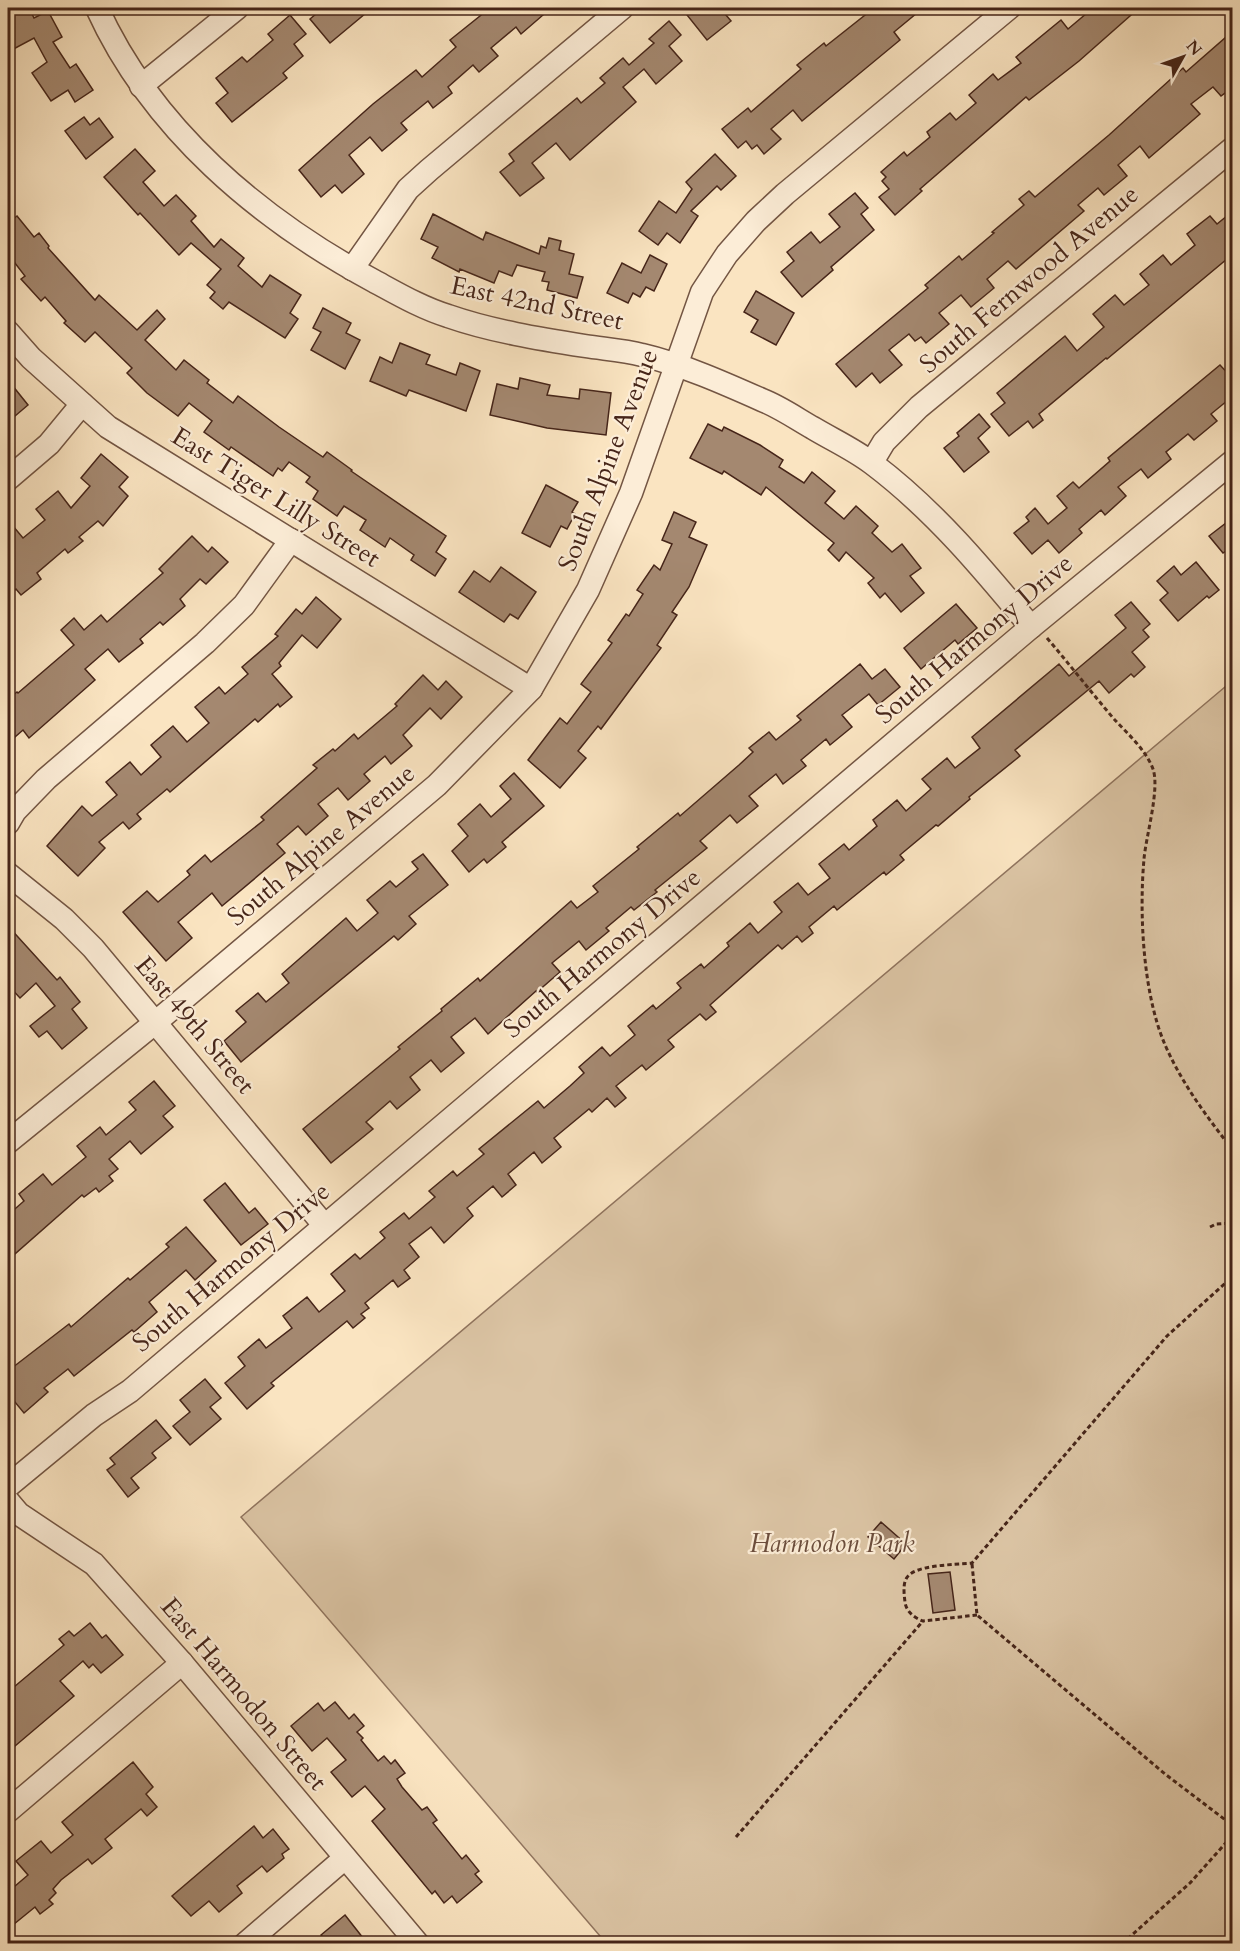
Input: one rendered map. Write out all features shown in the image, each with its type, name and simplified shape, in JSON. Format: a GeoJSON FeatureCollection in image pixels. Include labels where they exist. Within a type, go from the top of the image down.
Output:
{"type":"FeatureCollection","features":[{"type":"Feature","properties":{"kind":"street","name":"East 42nd Street"},"geometry":{"type":"LineString","coordinates":[[97,8],[112,40],[141,86],[172,124],[212,166],[258,207],[352,269],[413,302],[448,316],[538,338],[642,355],[765,401],[872,462],[953,536],[1031,627]]}},
{"type":"Feature","properties":{"kind":"street"},"geometry":{"type":"LineString","coordinates":[[141,86],[237,8]]}},
{"type":"Feature","properties":{"kind":"street"},"geometry":{"type":"LineString","coordinates":[[352,269],[408,189],[622,8]]}},
{"type":"Feature","properties":{"kind":"street","name":"South Alpine Avenue"},"geometry":{"type":"LineString","coordinates":[[8,1142],[156,1022],[437,785],[531,689],[588,590],[631,493],[702,292],[727,254],[756,221],[794,187],[1009,8]]}},
{"type":"Feature","properties":{"kind":"street","name":"South Fernwood Avenue"},"geometry":{"type":"LineString","coordinates":[[872,462],[884,442],[919,407],[1233,149]]}},
{"type":"Feature","properties":{"kind":"street","name":"East Tiger Lilly Street"},"geometry":{"type":"LineString","coordinates":[[8,332],[31,358],[108,427],[531,689]]}},
{"type":"Feature","properties":{"kind":"street"},"geometry":{"type":"LineString","coordinates":[[8,479],[49,444],[82,404]]}},
{"type":"Feature","properties":{"kind":"street","name":"South Harmony Drive"},"geometry":{"type":"LineString","coordinates":[[8,1486],[94,1415],[130,1391],[1031,627],[1233,462]]}},
{"type":"Feature","properties":{"kind":"street"},"geometry":{"type":"LineString","coordinates":[[8,823],[15,811],[46,779],[205,643],[244,605],[291,540]]}},
{"type":"Feature","properties":{"kind":"street","name":"East 49th Street"},"geometry":{"type":"LineString","coordinates":[[8,874],[64,919],[93,948],[324,1225]]}},
{"type":"Feature","properties":{"kind":"street","name":"East Harmodon Street"},"geometry":{"type":"LineString","coordinates":[[8,1501],[19,1514],[94,1564],[182,1663],[418,1944]]}},
{"type":"Feature","properties":{"kind":"street"},"geometry":{"type":"LineString","coordinates":[[8,1811],[182,1663]]}},
{"type":"Feature","properties":{"kind":"street"},"geometry":{"type":"LineString","coordinates":[[245,1944],[345,1858]]}},
{"type":"Feature","properties":{"kind":"path"},"geometry":{"type":"LineString","coordinates":[[1031,627],[1045,635],[1153,768],[1155,776],[1153,799],[1144,855],[1142,888],[1151,999],[1158,1026],[1174,1064],[1202,1111],[1233,1149]]}},
{"type":"Feature","properties":{"kind":"path"},"geometry":{"type":"LineString","coordinates":[[1210,1227],[1216,1224],[1233,1223]]}},
{"type":"Feature","properties":{"kind":"path"},"geometry":{"type":"LineString","coordinates":[[977,1615],[923,1621],[917,1619],[905,1606],[904,1585],[909,1573],[922,1568],[972,1563],[1167,1336],[1233,1277]]}},
{"type":"Feature","properties":{"kind":"path"},"geometry":{"type":"LineString","coordinates":[[972,1563],[977,1615],[1165,1774],[1233,1825]]}},
{"type":"Feature","properties":{"kind":"path"},"geometry":{"type":"LineString","coordinates":[[736,1837],[923,1621]]}},
{"type":"Feature","properties":{"kind":"path"},"geometry":{"type":"LineString","coordinates":[[1122,1944],[1190,1883],[1233,1836]]}},
{"type":"Feature","properties":{"kind":"green space","name":"Harmodon Park"},"geometry":{"type":"Polygon","coordinates":[[[1232,681],[1232,1943],[606,1943],[241,1517],[1232,681]]]}},
{"type":"Feature","properties":{"kind":"building"},"geometry":{"type":"Polygon","coordinates":[[[8,8],[29,8],[34,18],[48,11],[62,37],[53,42],[70,68],[76,64],[93,90],[75,102],[68,90],[51,101],[32,73],[47,62],[34,38],[8,52],[8,37],[12,34],[8,25],[8,8]]]}},
{"type":"Feature","properties":{"kind":"building"},"geometry":{"type":"Polygon","coordinates":[[[323,8],[372,8],[330,43],[310,19],[323,8]]]}},
{"type":"Feature","properties":{"kind":"building"},"geometry":{"type":"Polygon","coordinates":[[[490,8],[537,8],[543,15],[521,34],[516,27],[491,48],[498,56],[479,72],[473,65],[448,87],[452,93],[433,108],[428,101],[401,123],[407,130],[382,151],[370,137],[349,155],[364,174],[342,193],[335,185],[321,197],[299,170],[373,104],[416,70],[422,77],[456,47],[450,40],[490,8]]]}},
{"type":"Feature","properties":{"kind":"building"},"geometry":{"type":"Polygon","coordinates":[[[697,8],[720,8],[731,21],[707,40],[687,15],[697,8]]]}},
{"type":"Feature","properties":{"kind":"building"},"geometry":{"type":"Polygon","coordinates":[[[874,8],[923,8],[894,32],[900,40],[802,121],[793,110],[771,129],[781,139],[764,154],[757,145],[752,149],[746,141],[738,148],[722,129],[748,108],[751,112],[801,69],[797,65],[824,43],[826,46],[874,8]]]}},
{"type":"Feature","properties":{"kind":"building"},"geometry":{"type":"Polygon","coordinates":[[[1093,8],[1139,8],[1079,61],[1029,100],[1026,97],[920,189],[922,191],[895,215],[879,197],[889,189],[882,181],[886,177],[881,172],[904,152],[907,156],[930,137],[927,132],[950,113],[956,120],[976,103],[969,95],[993,74],[998,80],[1021,63],[1016,57],[1061,20],[1068,29],[1093,8]]]}},
{"type":"Feature","properties":{"kind":"building"},"geometry":{"type":"Polygon","coordinates":[[[290,15],[306,34],[294,44],[303,56],[283,73],[287,78],[232,122],[216,103],[228,93],[216,78],[242,57],[247,62],[273,40],[268,34],[290,15]]]}},
{"type":"Feature","properties":{"kind":"building"},"geometry":{"type":"Polygon","coordinates":[[[669,21],[681,35],[669,46],[682,61],[656,84],[644,69],[623,87],[636,102],[570,160],[556,143],[532,163],[544,178],[520,196],[500,172],[514,161],[509,154],[577,98],[581,103],[605,83],[600,78],[623,58],[629,65],[654,43],[649,39],[669,21]]]}},
{"type":"Feature","properties":{"kind":"building"},"geometry":{"type":"Polygon","coordinates":[[[1233,31],[1233,87],[1221,96],[1213,87],[1191,104],[1200,114],[1149,158],[1140,146],[1118,165],[1127,176],[1104,195],[1098,188],[1078,205],[1084,211],[1016,269],[1008,261],[987,279],[994,288],[971,307],[961,295],[939,313],[949,324],[926,343],[921,337],[915,341],[909,334],[889,350],[902,365],[880,383],[872,373],[856,387],[836,364],[928,288],[925,285],[959,256],[962,260],[994,233],[992,232],[1024,205],[1019,199],[1029,191],[1035,197],[1109,135],[1183,68],[1186,72],[1233,31]]]}},
{"type":"Feature","properties":{"kind":"building"},"geometry":{"type":"Polygon","coordinates":[[[84,117],[90,125],[99,118],[113,137],[86,159],[65,131],[84,117]]]}},
{"type":"Feature","properties":{"kind":"building"},"geometry":{"type":"Polygon","coordinates":[[[135,149],[155,171],[143,182],[164,206],[176,195],[196,216],[191,221],[214,247],[221,239],[244,258],[238,266],[262,287],[270,275],[301,295],[290,313],[298,319],[285,338],[229,302],[223,309],[210,298],[215,292],[207,285],[221,269],[191,243],[179,255],[140,213],[138,215],[104,177],[135,149]]]}},
{"type":"Feature","properties":{"kind":"building"},"geometry":{"type":"Polygon","coordinates":[[[715,154],[736,176],[721,190],[717,186],[691,211],[698,216],[680,243],[667,233],[658,245],[639,231],[659,201],[676,213],[692,189],[686,182],[715,154]]]}},
{"type":"Feature","properties":{"kind":"building"},"geometry":{"type":"Polygon","coordinates":[[[855,193],[868,208],[861,214],[874,230],[831,267],[833,270],[802,297],[781,272],[794,261],[787,252],[811,232],[820,243],[840,227],[829,214],[855,193]]]}},
{"type":"Feature","properties":{"kind":"building"},"geometry":{"type":"Polygon","coordinates":[[[1233,211],[1233,254],[1039,414],[1043,420],[1033,428],[1028,421],[1009,436],[991,414],[1005,403],[997,393],[1065,336],[1077,351],[1104,327],[1093,314],[1115,295],[1124,305],[1149,285],[1140,274],[1163,255],[1171,265],[1195,245],[1187,234],[1210,216],[1217,224],[1233,211]]]}},
{"type":"Feature","properties":{"kind":"building"},"geometry":{"type":"Polygon","coordinates":[[[433,214],[483,240],[486,232],[539,254],[541,246],[546,248],[549,238],[561,241],[559,250],[574,254],[569,274],[583,277],[577,298],[547,290],[549,282],[542,281],[545,272],[517,265],[512,276],[499,271],[494,283],[460,269],[459,272],[432,258],[438,247],[421,239],[433,214]]]}},
{"type":"Feature","properties":{"kind":"building"},"geometry":{"type":"Polygon","coordinates":[[[17,216],[34,237],[39,233],[49,246],[48,248],[95,300],[99,295],[137,330],[157,310],[165,319],[145,340],[176,370],[184,360],[209,380],[207,383],[233,403],[238,396],[323,457],[327,452],[446,536],[436,552],[446,559],[435,576],[411,560],[414,555],[390,538],[385,547],[360,530],[366,520],[344,506],[337,516],[313,499],[318,491],[306,482],[310,477],[289,462],[282,471],[278,468],[273,476],[231,447],[229,450],[204,432],[212,421],[189,403],[178,416],[147,393],[127,373],[132,368],[95,332],[85,342],[64,323],[66,321],[45,297],[41,301],[21,279],[25,276],[8,254],[8,223],[17,216]]]}},
{"type":"Feature","properties":{"kind":"building"},"geometry":{"type":"Polygon","coordinates":[[[650,255],[667,264],[654,291],[646,287],[640,297],[633,293],[628,303],[607,293],[622,263],[641,273],[650,255]]]}},
{"type":"Feature","properties":{"kind":"building"},"geometry":{"type":"Polygon","coordinates":[[[756,291],[794,313],[776,345],[751,332],[758,320],[744,312],[756,291]]]}},
{"type":"Feature","properties":{"kind":"building"},"geometry":{"type":"Polygon","coordinates":[[[323,308],[351,323],[346,333],[360,340],[345,369],[311,350],[321,332],[313,328],[323,308]]]}},
{"type":"Feature","properties":{"kind":"building"},"geometry":{"type":"Polygon","coordinates":[[[400,343],[430,355],[426,364],[456,375],[460,363],[480,371],[466,411],[409,390],[406,396],[370,381],[380,357],[392,363],[400,343]]]}},
{"type":"Feature","properties":{"kind":"building"},"geometry":{"type":"Polygon","coordinates":[[[1220,365],[1233,379],[1233,396],[1211,414],[1217,421],[1194,440],[1188,434],[1166,452],[1171,459],[1148,478],[1141,469],[1118,487],[1126,496],[1105,515],[1101,510],[1079,529],[1082,533],[1059,553],[1048,540],[1032,554],[1014,533],[1029,521],[1026,517],[1035,508],[1048,524],[1067,508],[1057,496],[1073,482],[1079,488],[1110,461],[1108,458],[1220,365]]]}},
{"type":"Feature","properties":{"kind":"building"},"geometry":{"type":"Polygon","coordinates":[[[520,378],[550,385],[547,395],[579,399],[580,389],[611,393],[606,435],[547,428],[490,415],[497,384],[518,389],[520,378]]]}},
{"type":"Feature","properties":{"kind":"building"},"geometry":{"type":"Polygon","coordinates":[[[8,380],[28,405],[8,422],[8,380]]]}},
{"type":"Feature","properties":{"kind":"building"},"geometry":{"type":"Polygon","coordinates":[[[979,414],[990,427],[978,438],[989,452],[964,472],[944,448],[959,436],[957,433],[979,414]]]}},
{"type":"Feature","properties":{"kind":"building"},"geometry":{"type":"Polygon","coordinates":[[[708,424],[722,431],[724,427],[760,445],[783,460],[779,467],[804,483],[812,472],[835,491],[825,503],[844,519],[856,506],[878,526],[872,533],[892,552],[902,544],[921,568],[910,576],[924,593],[901,612],[885,593],[880,598],[868,583],[874,578],[846,552],[839,561],[828,550],[834,543],[766,487],[761,495],[724,471],[722,474],[690,458],[708,424]]]}},
{"type":"Feature","properties":{"kind":"building"},"geometry":{"type":"Polygon","coordinates":[[[101,454],[128,477],[119,487],[128,496],[103,526],[98,521],[79,537],[83,541],[68,553],[65,549],[37,573],[41,579],[21,595],[16,589],[8,596],[8,520],[23,538],[45,520],[36,509],[58,491],[71,508],[90,486],[81,478],[101,454]]]}},
{"type":"Feature","properties":{"kind":"building"},"geometry":{"type":"Polygon","coordinates":[[[546,485],[578,502],[567,529],[561,526],[550,547],[522,533],[546,485]]]}},
{"type":"Feature","properties":{"kind":"building"},"geometry":{"type":"Polygon","coordinates":[[[674,512],[696,522],[689,537],[707,545],[689,587],[672,612],[677,615],[657,645],[661,648],[601,729],[598,726],[578,751],[586,758],[560,788],[528,760],[560,718],[567,724],[591,692],[581,684],[612,643],[608,640],[626,614],[629,616],[643,594],[637,590],[654,565],[660,570],[672,544],[662,540],[674,512]]]}},
{"type":"Feature","properties":{"kind":"building"},"geometry":{"type":"Polygon","coordinates":[[[1226,523],[1233,530],[1233,546],[1223,553],[1209,536],[1226,523]]]}},
{"type":"Feature","properties":{"kind":"building"},"geometry":{"type":"Polygon","coordinates":[[[192,536],[208,552],[212,547],[228,562],[206,584],[200,579],[180,599],[185,606],[163,625],[160,622],[140,639],[143,643],[119,662],[108,649],[85,669],[95,680],[29,738],[23,730],[8,743],[8,699],[74,645],[61,630],[74,618],[84,630],[101,615],[107,622],[163,573],[159,569],[192,536]]]}},
{"type":"Feature","properties":{"kind":"building"},"geometry":{"type":"Polygon","coordinates":[[[1196,562],[1219,590],[1209,598],[1207,596],[1178,621],[1160,600],[1168,593],[1157,581],[1174,566],[1181,575],[1196,562]]]}},
{"type":"Feature","properties":{"kind":"building"},"geometry":{"type":"Polygon","coordinates":[[[501,567],[536,592],[518,619],[510,614],[504,622],[459,592],[474,571],[490,582],[501,567]]]}},
{"type":"Feature","properties":{"kind":"building"},"geometry":{"type":"Polygon","coordinates":[[[316,597],[341,619],[317,648],[302,635],[279,663],[281,666],[272,674],[292,697],[280,707],[278,704],[258,722],[255,719],[170,792],[167,789],[137,814],[141,819],[129,829],[123,822],[99,842],[105,848],[78,876],[47,846],[82,806],[92,816],[117,795],[106,782],[130,762],[141,775],[161,757],[151,745],[173,726],[187,742],[209,723],[195,707],[219,687],[225,694],[248,674],[242,667],[278,636],[275,634],[296,609],[302,614],[316,597]]]}},
{"type":"Feature","properties":{"kind":"building"},"geometry":{"type":"Polygon","coordinates":[[[1131,602],[1150,624],[1143,630],[1149,637],[1132,652],[1145,667],[1134,677],[1131,674],[1109,693],[1099,681],[1015,750],[1020,756],[969,797],[970,799],[938,826],[936,825],[900,855],[904,860],[886,875],[884,872],[837,910],[834,906],[809,927],[813,933],[802,942],[797,936],[782,949],[778,945],[710,1005],[716,1012],[706,1020],[700,1014],[668,1040],[674,1047],[646,1070],[642,1065],[616,1086],[626,1098],[615,1107],[607,1098],[592,1112],[589,1109],[554,1138],[561,1147],[542,1163],[534,1152],[508,1174],[516,1185],[502,1197],[493,1186],[467,1208],[473,1216],[444,1243],[431,1227],[409,1244],[419,1257],[404,1270],[410,1278],[398,1287],[393,1280],[365,1303],[369,1308],[361,1314],[365,1318],[353,1328],[347,1321],[271,1383],[274,1386],[247,1409],[225,1383],[245,1366],[238,1357],[259,1339],[266,1348],[292,1328],[283,1316],[307,1297],[319,1312],[345,1291],[331,1274],[355,1254],[360,1259],[385,1238],[380,1232],[404,1213],[409,1219],[435,1197],[429,1191],[453,1171],[457,1176],[484,1154],[479,1149],[538,1101],[544,1108],[584,1073],[579,1067],[602,1047],[610,1056],[635,1035],[628,1026],[653,1005],[656,1009],[681,988],[677,983],[701,964],[704,968],[750,923],[758,933],[782,912],[774,902],[798,883],[808,895],[830,878],[819,864],[844,844],[849,850],[877,826],[873,820],[897,800],[906,811],[931,789],[922,779],[947,758],[955,768],[980,748],[972,737],[1059,664],[1069,676],[1126,628],[1115,615],[1131,602]]]}},
{"type":"Feature","properties":{"kind":"building"},"geometry":{"type":"Polygon","coordinates":[[[956,604],[977,628],[958,644],[955,640],[921,669],[904,648],[956,604]]]}},
{"type":"Feature","properties":{"kind":"building"},"geometry":{"type":"Polygon","coordinates":[[[860,664],[872,679],[885,669],[900,687],[878,705],[869,694],[842,715],[852,727],[830,745],[826,739],[801,760],[806,766],[783,784],[776,774],[749,796],[758,806],[737,823],[730,815],[700,841],[707,848],[655,890],[657,892],[634,910],[631,907],[606,928],[609,931],[586,950],[579,941],[552,963],[560,972],[488,1034],[475,1018],[451,1037],[464,1053],[441,1072],[431,1060],[410,1077],[420,1090],[397,1109],[390,1101],[366,1122],[373,1129],[331,1163],[303,1129],[400,1049],[398,1047],[442,1011],[441,1009],[478,978],[480,981],[571,901],[577,908],[598,892],[593,886],[639,849],[637,847],[678,813],[680,816],[739,765],[753,752],[749,748],[769,732],[776,740],[801,720],[797,716],[860,664]]]}},
{"type":"Feature","properties":{"kind":"building"},"geometry":{"type":"Polygon","coordinates":[[[423,675],[438,690],[446,681],[462,697],[441,719],[430,708],[403,735],[412,746],[391,764],[385,756],[364,774],[370,781],[348,800],[338,788],[318,804],[328,816],[306,835],[298,826],[277,844],[285,853],[222,906],[212,893],[178,922],[192,938],[166,961],[123,912],[147,891],[158,902],[190,875],[187,871],[205,855],[211,862],[264,820],[261,817],[317,768],[313,765],[333,749],[335,751],[354,734],[358,739],[397,706],[395,704],[423,675]]]}},
{"type":"Feature","properties":{"kind":"building"},"geometry":{"type":"Polygon","coordinates":[[[514,773],[544,806],[502,842],[506,847],[487,863],[484,859],[469,872],[452,851],[468,836],[458,824],[480,804],[491,817],[511,799],[500,786],[514,773]]]}},
{"type":"Feature","properties":{"kind":"building"},"geometry":{"type":"Polygon","coordinates":[[[423,854],[448,885],[409,916],[416,924],[398,940],[394,936],[241,1062],[224,1041],[246,1022],[236,1011],[258,993],[266,1002],[289,983],[282,974],[346,918],[357,931],[378,913],[367,900],[390,881],[396,887],[418,869],[412,862],[423,854]]]}},
{"type":"Feature","properties":{"kind":"building"},"geometry":{"type":"Polygon","coordinates":[[[8,926],[57,980],[60,977],[80,1002],[72,1009],[87,1028],[62,1049],[47,1031],[39,1037],[30,1026],[55,1006],[36,983],[20,998],[8,985],[8,926]]]}},
{"type":"Feature","properties":{"kind":"building"},"geometry":{"type":"Polygon","coordinates":[[[154,1081],[175,1106],[163,1116],[173,1127],[141,1154],[130,1141],[109,1159],[118,1169],[109,1176],[113,1181],[99,1192],[96,1188],[84,1197],[82,1195],[8,1260],[8,1215],[24,1201],[19,1194],[43,1174],[52,1185],[86,1157],[77,1146],[100,1127],[106,1135],[136,1110],[129,1102],[154,1081]]]}},
{"type":"Feature","properties":{"kind":"building"},"geometry":{"type":"Polygon","coordinates":[[[225,1183],[249,1213],[255,1208],[268,1224],[241,1245],[204,1200],[225,1183]]]}},
{"type":"Feature","properties":{"kind":"building"},"geometry":{"type":"Polygon","coordinates":[[[186,1227],[216,1261],[195,1280],[186,1270],[149,1302],[157,1312],[74,1376],[68,1369],[44,1388],[48,1392],[24,1413],[15,1402],[8,1409],[8,1371],[69,1324],[71,1327],[128,1278],[130,1280],[169,1247],[166,1244],[186,1227]]]}},
{"type":"Feature","properties":{"kind":"building"},"geometry":{"type":"Polygon","coordinates":[[[205,1379],[221,1398],[210,1407],[221,1419],[190,1445],[173,1426],[190,1412],[180,1400],[205,1379]]]}},
{"type":"Feature","properties":{"kind":"building"},"geometry":{"type":"Polygon","coordinates":[[[156,1420],[171,1438],[152,1453],[156,1458],[131,1478],[139,1488],[128,1497],[107,1470],[115,1464],[110,1458],[156,1420]]]}},
{"type":"Feature","properties":{"kind":"building"},"geometry":{"type":"Polygon","coordinates":[[[881,1522],[906,1544],[894,1559],[868,1537],[881,1522]]]}},
{"type":"Feature","properties":{"kind":"building"},"geometry":{"type":"Polygon","coordinates":[[[950,1572],[955,1610],[933,1613],[928,1574],[950,1572]]]}},
{"type":"Feature","properties":{"kind":"building"},"geometry":{"type":"Polygon","coordinates":[[[90,1623],[102,1638],[106,1635],[123,1655],[101,1673],[93,1664],[89,1668],[83,1661],[60,1681],[74,1696],[8,1752],[8,1692],[64,1645],[59,1639],[69,1631],[74,1636],[90,1623]]]}},
{"type":"Feature","properties":{"kind":"building"},"geometry":{"type":"Polygon","coordinates":[[[335,1702],[349,1719],[354,1714],[364,1726],[357,1732],[378,1761],[384,1756],[391,1764],[395,1760],[405,1773],[397,1779],[402,1787],[422,1810],[427,1807],[437,1820],[433,1823],[462,1859],[466,1855],[479,1871],[475,1874],[482,1882],[457,1903],[452,1896],[444,1903],[435,1891],[432,1894],[372,1821],[385,1809],[365,1786],[352,1797],[331,1772],[346,1760],[327,1738],[312,1751],[291,1726],[318,1703],[324,1711],[335,1702]]]}},
{"type":"Feature","properties":{"kind":"building"},"geometry":{"type":"Polygon","coordinates":[[[133,1762],[153,1787],[146,1794],[157,1807],[147,1816],[141,1809],[105,1839],[112,1848],[92,1864],[88,1859],[61,1880],[53,1889],[56,1893],[49,1900],[53,1904],[40,1914],[35,1907],[8,1929],[8,1892],[28,1875],[16,1861],[41,1841],[51,1853],[73,1835],[62,1822],[133,1762]]]}},
{"type":"Feature","properties":{"kind":"building"},"geometry":{"type":"Polygon","coordinates":[[[254,1826],[263,1838],[273,1829],[289,1849],[282,1854],[284,1858],[267,1872],[262,1866],[237,1886],[242,1893],[219,1912],[209,1901],[191,1916],[172,1896],[254,1826]]]}},
{"type":"Feature","properties":{"kind":"building"},"geometry":{"type":"Polygon","coordinates":[[[345,1915],[363,1938],[356,1944],[329,1944],[321,1935],[345,1915]]]}}]}
